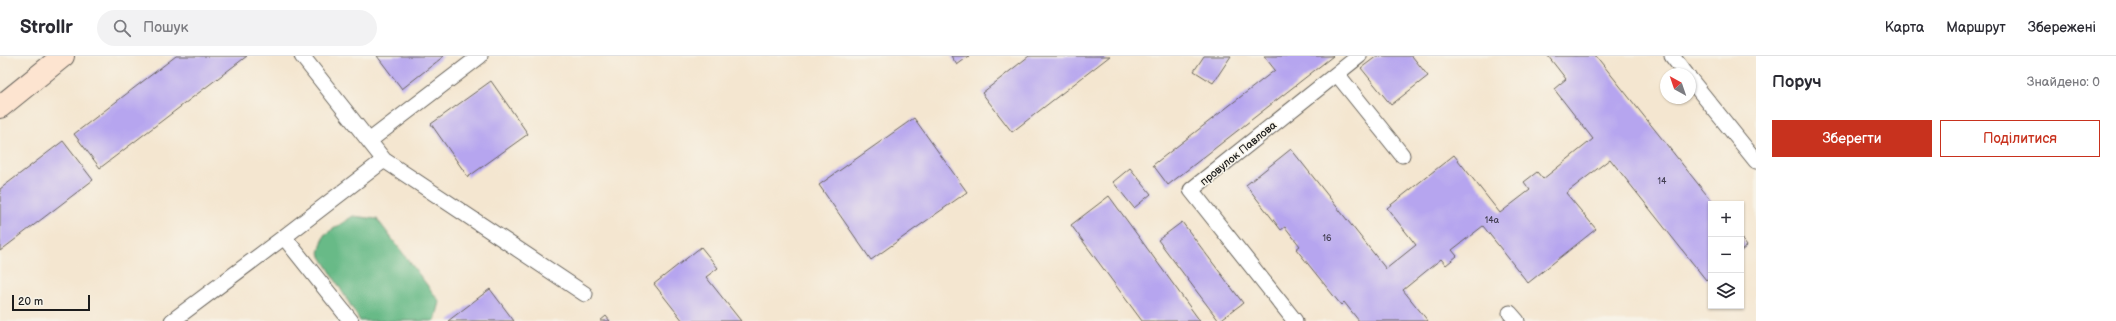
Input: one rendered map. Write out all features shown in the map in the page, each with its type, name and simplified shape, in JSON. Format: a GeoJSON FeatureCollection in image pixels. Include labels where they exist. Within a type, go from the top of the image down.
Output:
{"type":"FeatureCollection","features":[{"type":"Feature","properties":{"kind":"main road"},"geometry":{"type":"LineString","coordinates":[[0,107],[63,56]]}},
{"type":"Feature","properties":{"kind":"lane"},"geometry":{"type":"LineString","coordinates":[[302,56],[384,160],[585,294]]}},
{"type":"Feature","properties":{"kind":"lane"},"geometry":{"type":"LineString","coordinates":[[369,141],[480,56]]}},
{"type":"Feature","properties":{"kind":"lane","name":"провулок Павлова"},"geometry":{"type":"LineString","coordinates":[[1295,321],[1191,190],[1360,56]]}},
{"type":"Feature","properties":{"kind":"lane"},"geometry":{"type":"LineString","coordinates":[[1672,56],[1681,68]]}},
{"type":"Feature","properties":{"kind":"lane"},"geometry":{"type":"LineString","coordinates":[[1336,74],[1402,156]]}},
{"type":"Feature","properties":{"kind":"lane"},"geometry":{"type":"LineString","coordinates":[[1696,86],[1756,161]]}},
{"type":"Feature","properties":{"kind":"lane"},"geometry":{"type":"LineString","coordinates":[[172,321],[384,160]]}},
{"type":"Feature","properties":{"kind":"lane"},"geometry":{"type":"LineString","coordinates":[[284,237],[351,321]]}},
{"type":"Feature","properties":{"kind":"green space"},"geometry":{"type":"Polygon","coordinates":[[[353,216],[377,219],[440,302],[435,321],[360,321],[319,253],[324,235],[353,216]]]}},
{"type":"Feature","properties":{"kind":"building"},"geometry":{"type":"Polygon","coordinates":[[[176,56],[247,56],[100,168],[74,134],[176,56]]]}},
{"type":"Feature","properties":{"kind":"building"},"geometry":{"type":"Polygon","coordinates":[[[377,56],[444,56],[402,89],[377,56]]]}},
{"type":"Feature","properties":{"kind":"building"},"geometry":{"type":"Polygon","coordinates":[[[951,56],[969,56],[957,65],[951,56]]]}},
{"type":"Feature","properties":{"kind":"building"},"geometry":{"type":"Polygon","coordinates":[[[1029,56],[1110,56],[1012,132],[982,93],[1029,56]]]}},
{"type":"Feature","properties":{"kind":"building"},"geometry":{"type":"Polygon","coordinates":[[[1204,56],[1231,56],[1213,83],[1194,71],[1204,56]]]}},
{"type":"Feature","properties":{"kind":"building"},"geometry":{"type":"Polygon","coordinates":[[[1264,56],[1333,56],[1168,185],[1153,165],[1275,70],[1264,56]]]}},
{"type":"Feature","properties":{"kind":"building"},"geometry":{"type":"Polygon","coordinates":[[[1377,56],[1412,56],[1428,76],[1391,105],[1361,68],[1377,56]]]}},
{"type":"Feature","properties":{"kind":"building"},"geometry":{"type":"Polygon","coordinates":[[[1548,56],[1596,56],[1712,201],[1708,201],[1708,278],[1706,280],[1610,159],[1566,193],[1596,229],[1528,283],[1483,226],[1452,250],[1457,256],[1446,265],[1441,259],[1403,290],[1428,321],[1359,321],[1344,302],[1341,305],[1296,249],[1300,246],[1285,227],[1281,230],[1246,185],[1291,149],[1386,269],[1416,245],[1387,208],[1454,155],[1500,213],[1530,190],[1524,182],[1537,172],[1543,179],[1593,139],[1554,89],[1566,79],[1548,56]]]}},
{"type":"Feature","properties":{"kind":"building"},"geometry":{"type":"Polygon","coordinates":[[[491,81],[528,134],[468,177],[431,124],[491,81]]]}},
{"type":"Feature","properties":{"kind":"building"},"geometry":{"type":"Polygon","coordinates":[[[914,118],[967,192],[871,260],[819,185],[914,118]]]}},
{"type":"Feature","properties":{"kind":"building"},"geometry":{"type":"Polygon","coordinates":[[[63,141],[93,180],[0,251],[0,189],[63,141]]]}},
{"type":"Feature","properties":{"kind":"building"},"geometry":{"type":"Polygon","coordinates":[[[1130,168],[1151,194],[1134,208],[1113,182],[1130,168]]]}},
{"type":"Feature","properties":{"kind":"building"},"geometry":{"type":"Polygon","coordinates":[[[1109,196],[1200,321],[1142,321],[1071,225],[1109,196]]]}},
{"type":"Feature","properties":{"kind":"building"},"geometry":{"type":"Polygon","coordinates":[[[1182,222],[1243,303],[1219,321],[1158,240],[1182,222]]]}},
{"type":"Feature","properties":{"kind":"building"},"geometry":{"type":"Polygon","coordinates":[[[701,247],[718,268],[706,277],[741,321],[683,321],[654,284],[701,247]]]}},
{"type":"Feature","properties":{"kind":"building"},"geometry":{"type":"Polygon","coordinates":[[[490,289],[514,321],[448,321],[490,289]]]}},
{"type":"Feature","properties":{"kind":"building"},"geometry":{"type":"Polygon","coordinates":[[[606,316],[610,321],[600,321],[606,316]]]}}]}
